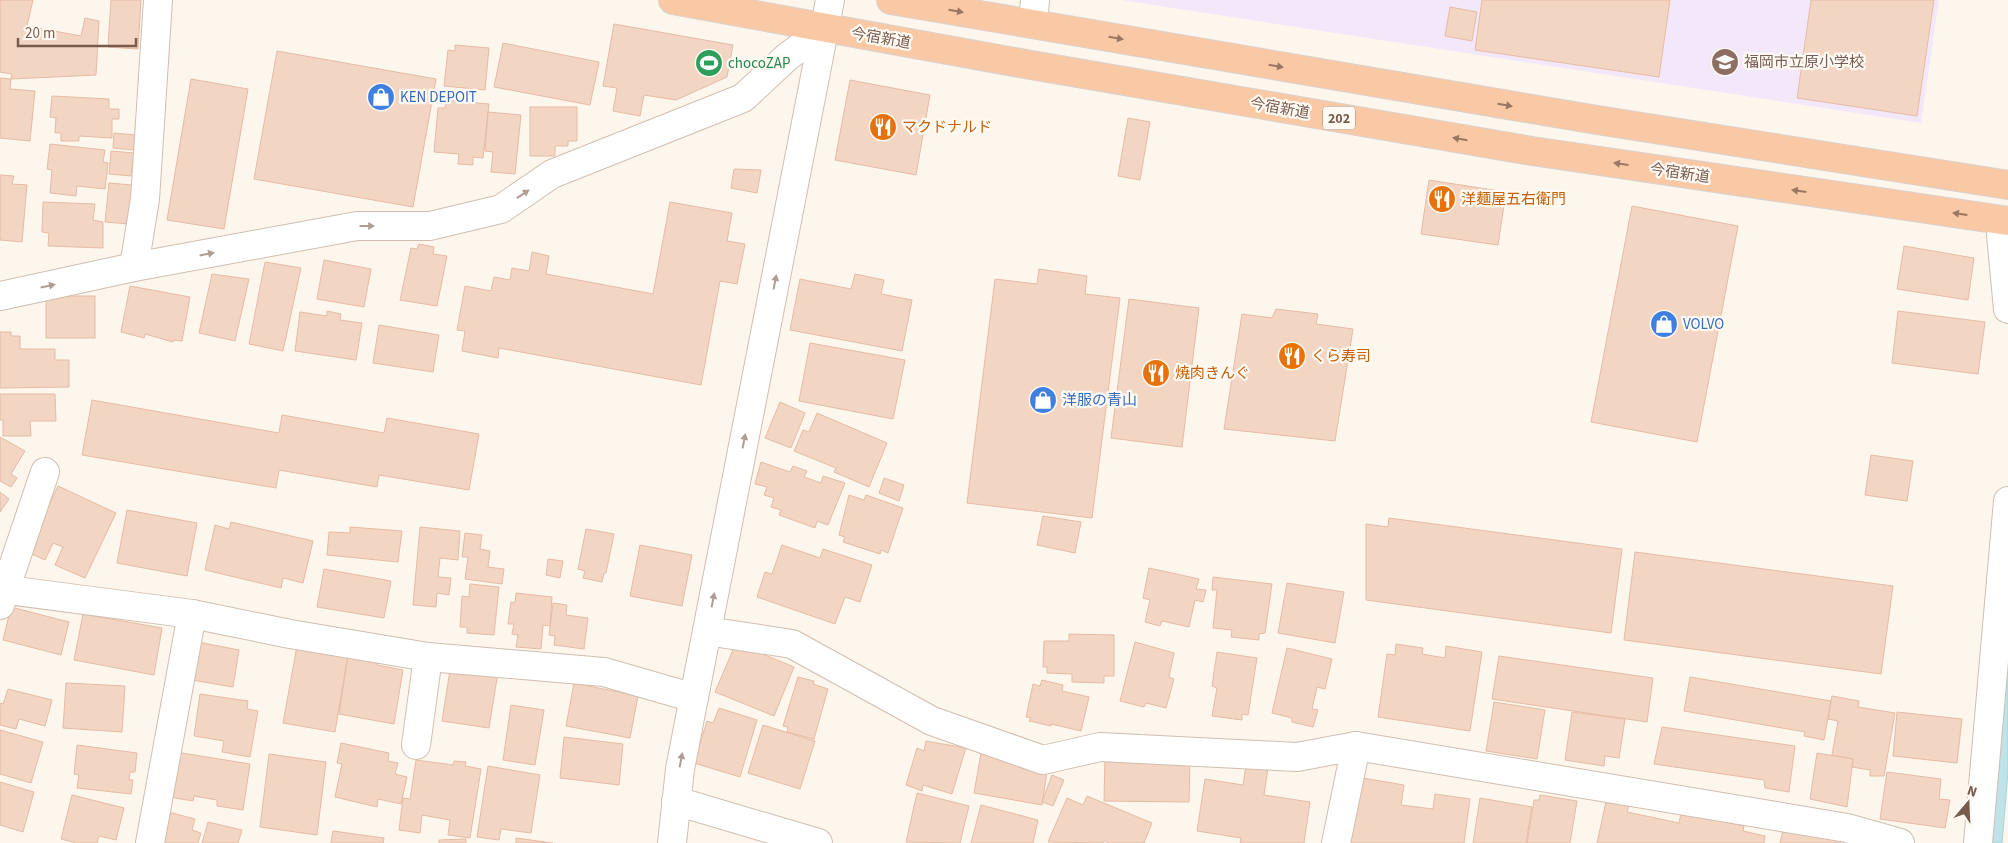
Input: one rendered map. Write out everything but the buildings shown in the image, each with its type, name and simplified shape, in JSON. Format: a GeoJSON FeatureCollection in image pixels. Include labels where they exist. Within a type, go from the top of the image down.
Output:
{"type":"FeatureCollection","features":[{"type":"Feature","properties":{"kind":"highway","name":"今宿新道"},"geometry":{"type":"LineString","coordinates":[[673,0],[825,29],[1532,151],[2006,221]]}},
{"type":"Feature","properties":{"kind":"highway"},"geometry":{"type":"LineString","coordinates":[[891,0],[1034,12],[1600,121],[2008,185]]}},
{"type":"Feature","properties":{"kind":"street"},"geometry":{"type":"LineString","coordinates":[[134,267],[145,200],[158,0]]}},
{"type":"Feature","properties":{"kind":"street"},"geometry":{"type":"LineString","coordinates":[[672,843],[680,769],[830,0]]}},
{"type":"Feature","properties":{"kind":"street"},"geometry":{"type":"LineString","coordinates":[[0,296],[134,267],[357,226],[430,226],[502,209],[552,174],[743,98],[786,57],[825,29]]}},
{"type":"Feature","properties":{"kind":"street"},"geometry":{"type":"LineString","coordinates":[[2006,221],[2001,235],[2008,309]]}},
{"type":"Feature","properties":{"kind":"street"},"geometry":{"type":"LineString","coordinates":[[45,472],[1,595],[192,614],[290,634],[428,657],[604,672],[694,698]]}},
{"type":"Feature","properties":{"kind":"street"},"geometry":{"type":"LineString","coordinates":[[1978,843],[2008,501]]}},
{"type":"Feature","properties":{"kind":"street"},"geometry":{"type":"LineString","coordinates":[[150,843],[156,821],[192,614]]}},
{"type":"Feature","properties":{"kind":"street"},"geometry":{"type":"LineString","coordinates":[[707,631],[792,644],[932,721],[1043,760],[1100,747],[1297,757],[1356,746],[1847,828],[1900,843]]}},
{"type":"Feature","properties":{"kind":"street"},"geometry":{"type":"LineString","coordinates":[[416,745],[428,657]]}},
{"type":"Feature","properties":{"kind":"street"},"geometry":{"type":"LineString","coordinates":[[1336,843],[1356,746]]}},
{"type":"Feature","properties":{"kind":"street"},"geometry":{"type":"LineString","coordinates":[[676,801],[818,843]]}},
{"type":"Feature","properties":{"kind":"shaded area","name":"福岡市立原小学校"},"geometry":{"type":"Polygon","coordinates":[[[1121,0],[1939,0],[1921,123],[1121,0]]]}},
{"type":"Feature","properties":{"kind":"water"},"geometry":{"type":"Polygon","coordinates":[[[2008,621],[2008,772],[2002,843],[1990,843],[2008,621]]]}},
{"type":"Feature","properties":{"kind":"place","name":"福岡市立原小学校"},"geometry":{"type":"Point","coordinates":[1725,62]}},
{"type":"Feature","properties":{"kind":"place","name":"chocoZAP"},"geometry":{"type":"Point","coordinates":[709,63]}},
{"type":"Feature","properties":{"kind":"place","name":"KEN DEPOIT"},"geometry":{"type":"Point","coordinates":[381,97]}},
{"type":"Feature","properties":{"kind":"place","name":"マクドナルド"},"geometry":{"type":"Point","coordinates":[883,127]}},
{"type":"Feature","properties":{"kind":"place","name":"洋麺屋五右衛門"},"geometry":{"type":"Point","coordinates":[1442,199]}},
{"type":"Feature","properties":{"kind":"place","name":"VOLVO"},"geometry":{"type":"Point","coordinates":[1664,324]}},
{"type":"Feature","properties":{"kind":"place","name":"くら寿司"},"geometry":{"type":"Point","coordinates":[1292,356]}},
{"type":"Feature","properties":{"kind":"place","name":"焼肉きんぐ"},"geometry":{"type":"Point","coordinates":[1156,373]}},
{"type":"Feature","properties":{"kind":"place","name":"洋服の青山"},"geometry":{"type":"Point","coordinates":[1043,400]}}]}
